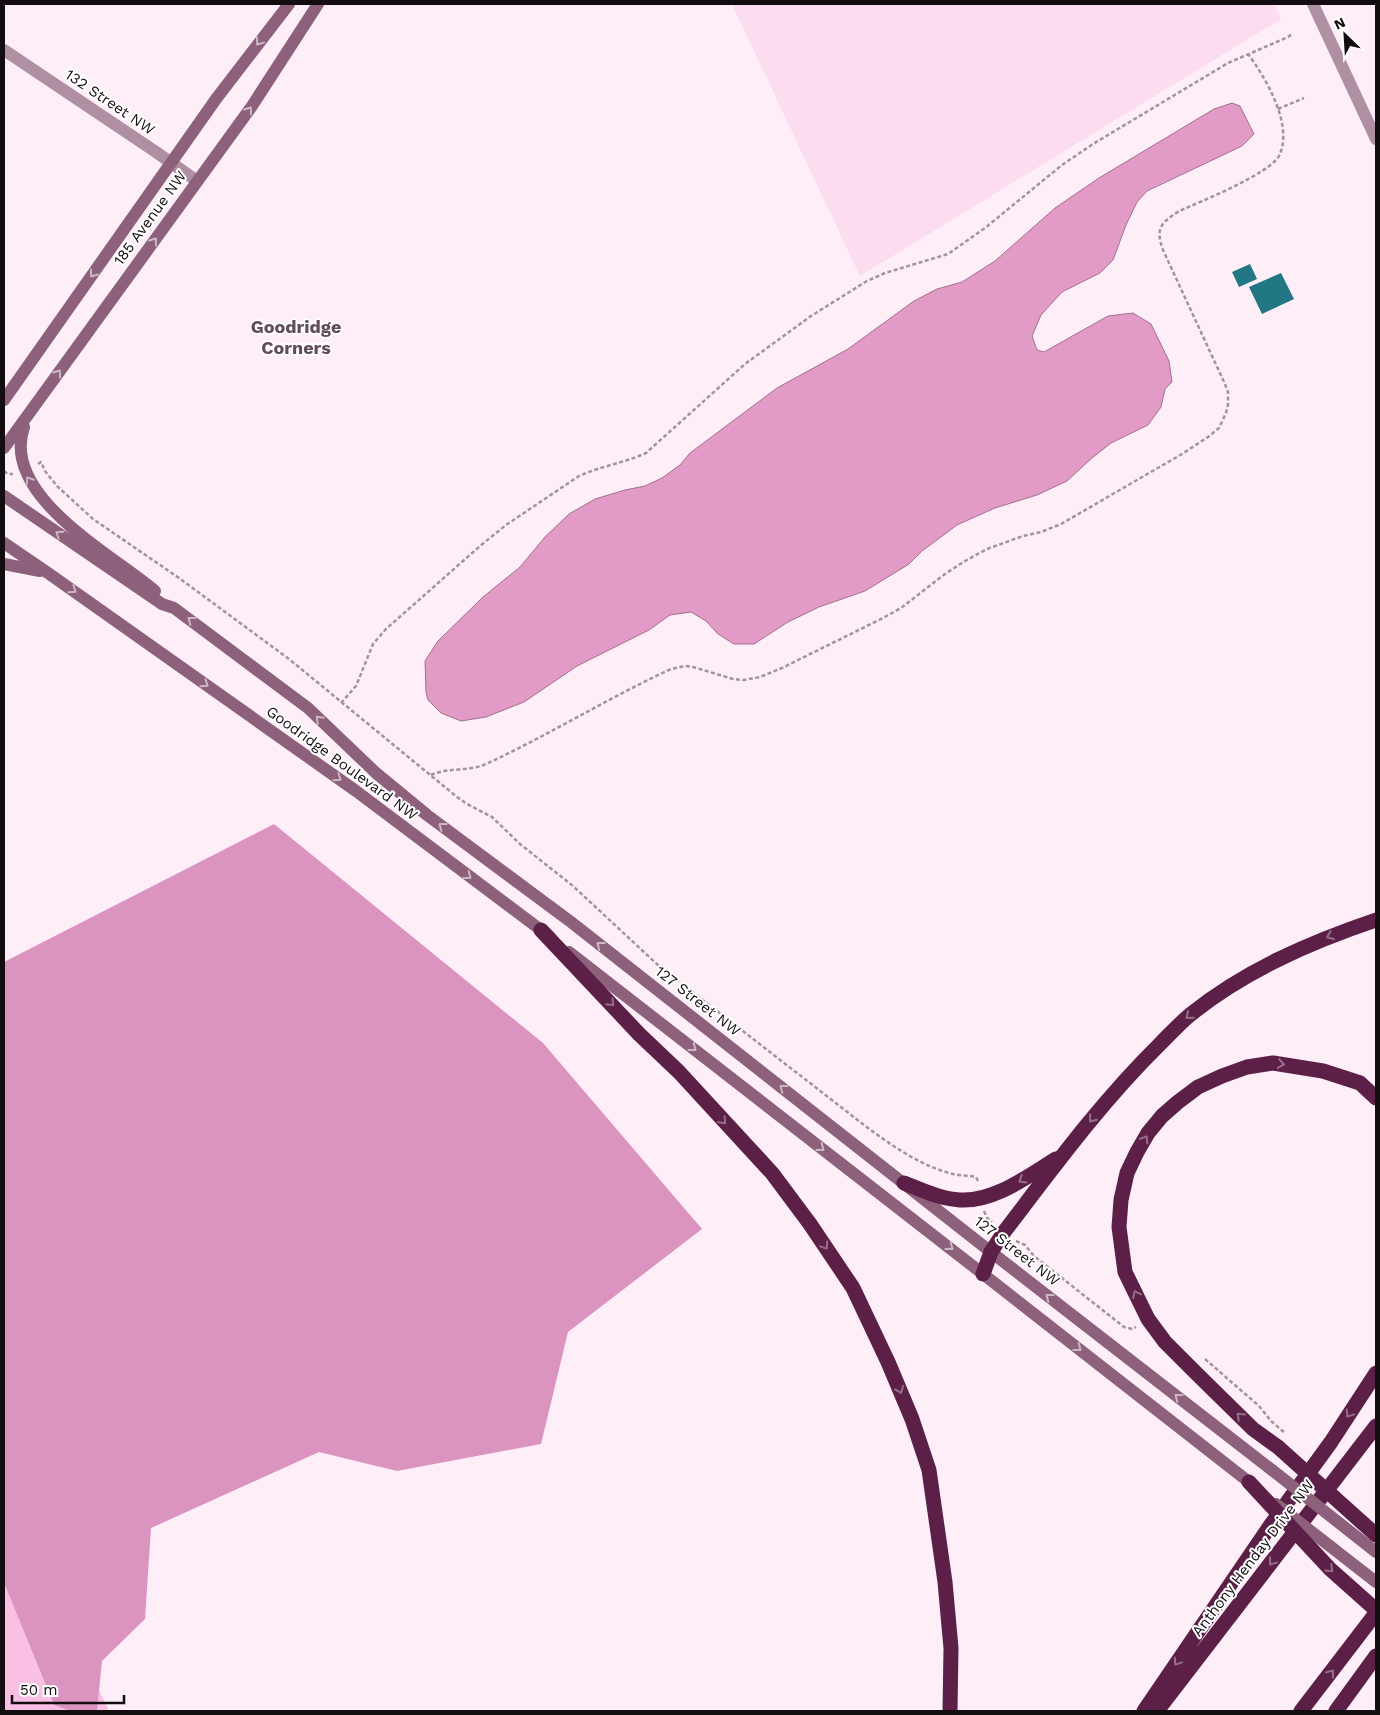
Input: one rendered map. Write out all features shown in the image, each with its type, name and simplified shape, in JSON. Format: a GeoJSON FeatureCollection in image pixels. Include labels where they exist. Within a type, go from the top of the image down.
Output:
{"type":"FeatureCollection","features":[{"type":"Feature","properties":{"kind":"highway"},"geometry":{"type":"LineString","coordinates":[[984,1274],[991,1252],[1004,1232],[1100,1109],[1141,1063],[1191,1014],[1249,974],[1329,936],[1376,920]]}},
{"type":"Feature","properties":{"kind":"highway"},"geometry":{"type":"LineString","coordinates":[[541,930],[639,1034],[679,1072],[772,1173],[810,1224],[853,1288],[888,1362],[912,1419],[929,1470],[945,1582],[951,1648],[950,1711]]}},
{"type":"Feature","properties":{"kind":"highway"},"geometry":{"type":"LineString","coordinates":[[1376,1098],[1360,1083],[1323,1071],[1273,1063],[1247,1067],[1198,1086],[1162,1116],[1136,1152],[1127,1173],[1121,1200],[1119,1227],[1126,1272],[1148,1319],[1165,1342],[1254,1429],[1278,1447],[1376,1535]]}},
{"type":"Feature","properties":{"kind":"highway"},"geometry":{"type":"LineString","coordinates":[[904,1184],[945,1198],[961,1200],[981,1197],[1004,1191],[1064,1155]]}},
{"type":"Feature","properties":{"kind":"highway"},"geometry":{"type":"LineString","coordinates":[[1144,1711],[1270,1526],[1331,1442],[1376,1373]]}},
{"type":"Feature","properties":{"kind":"highway","name":"Anthony Henday Drive NW"},"geometry":{"type":"LineString","coordinates":[[1157,1711],[1376,1426]]}},
{"type":"Feature","properties":{"kind":"highway"},"geometry":{"type":"LineString","coordinates":[[1249,1482],[1330,1569],[1376,1611],[1301,1711]]}},
{"type":"Feature","properties":{"kind":"highway"},"geometry":{"type":"LineString","coordinates":[[1336,1711],[1376,1656]]}},
{"type":"Feature","properties":{"kind":"main road","name":"185 Avenue NW"},"geometry":{"type":"LineString","coordinates":[[4,400],[216,99],[288,4]]}},
{"type":"Feature","properties":{"kind":"main road","name":"185 Avenue NW"},"geometry":{"type":"LineString","coordinates":[[4,448],[252,106],[318,4]]}},
{"type":"Feature","properties":{"kind":"main road"},"geometry":{"type":"LineString","coordinates":[[30,412],[21,435],[20,459],[23,470],[42,498],[72,530],[137,576],[174,608]]}},
{"type":"Feature","properties":{"kind":"main road","name":"Goodridge Boulevard NW"},"geometry":{"type":"LineString","coordinates":[[4,496],[162,604],[174,608],[308,708],[376,773],[427,815],[638,975]]}},
{"type":"Feature","properties":{"kind":"main road","name":"Goodridge Boulevard NW"},"geometry":{"type":"LineString","coordinates":[[4,543],[356,791],[541,930],[984,1274]]}},
{"type":"Feature","properties":{"kind":"main road"},"geometry":{"type":"LineString","coordinates":[[4,564],[48,573]]}},
{"type":"Feature","properties":{"kind":"main road","name":"127 Street NW"},"geometry":{"type":"LineString","coordinates":[[638,975],[1376,1552]]}},
{"type":"Feature","properties":{"kind":"main road"},"geometry":{"type":"LineString","coordinates":[[984,1274],[1376,1582]]}},
{"type":"Feature","properties":{"kind":"street"},"geometry":{"type":"LineString","coordinates":[[1313,4],[1376,139]]}},
{"type":"Feature","properties":{"kind":"street","name":"132 Street NW"},"geometry":{"type":"LineString","coordinates":[[4,50],[197,181]]}},
{"type":"Feature","properties":{"kind":"path"},"geometry":{"type":"LineString","coordinates":[[341,703],[356,686],[373,644],[386,629],[506,525],[579,476],[646,453],[745,364],[811,316],[867,281],[885,273],[948,254],[985,228],[1062,165],[1219,68],[1292,34]]}},
{"type":"Feature","properties":{"kind":"path"},"geometry":{"type":"LineString","coordinates":[[430,775],[442,770],[460,770],[484,764],[526,745],[671,669],[685,666],[693,667],[732,679],[744,680],[760,677],[782,668],[901,608],[945,574],[987,549],[1061,524],[1182,454],[1219,428],[1228,405],[1226,384],[1163,250],[1159,239],[1159,232],[1167,219],[1261,172],[1278,157],[1282,145],[1283,130],[1278,109],[1262,76],[1248,54]]}},
{"type":"Feature","properties":{"kind":"path"},"geometry":{"type":"LineString","coordinates":[[1278,109],[1304,98]]}},
{"type":"Feature","properties":{"kind":"path"},"geometry":{"type":"LineString","coordinates":[[35,465],[41,462],[57,486],[93,519],[179,578],[268,643],[467,804],[492,817],[520,844],[573,886],[659,966],[868,1128],[916,1160],[955,1175],[976,1176],[987,1218],[1016,1241],[1025,1245],[1034,1256],[1124,1328],[1132,1329],[1148,1319]]}},
{"type":"Feature","properties":{"kind":"path"},"geometry":{"type":"LineString","coordinates":[[4,470],[12,475],[17,473]]}},
{"type":"Feature","properties":{"kind":"path"},"geometry":{"type":"LineString","coordinates":[[1199,1353],[1258,1406],[1271,1421]]}},
{"type":"Feature","properties":{"kind":"shaded area"},"geometry":{"type":"Polygon","coordinates":[[[732,4],[1274,4],[1281,19],[860,276],[732,4]]]}},
{"type":"Feature","properties":{"kind":"shaded area"},"geometry":{"type":"Polygon","coordinates":[[[1232,103],[1240,106],[1254,134],[1242,146],[1147,191],[1137,202],[1113,260],[1100,273],[1062,292],[1041,315],[1032,336],[1037,350],[1044,352],[1108,316],[1133,313],[1151,324],[1169,361],[1172,382],[1165,389],[1161,407],[1148,425],[1111,443],[1067,481],[1037,495],[995,508],[957,525],[922,551],[909,564],[865,591],[819,607],[788,622],[754,644],[734,644],[718,634],[706,621],[691,612],[670,615],[649,630],[577,666],[524,702],[486,717],[461,721],[441,713],[428,700],[425,661],[438,641],[483,597],[520,567],[545,537],[569,514],[595,499],[645,486],[662,478],[680,465],[690,453],[777,388],[848,349],[914,301],[937,289],[962,282],[995,261],[1055,208],[1099,178],[1214,109],[1232,103]]]}},
{"type":"Feature","properties":{"kind":"shaded area"},"geometry":{"type":"Polygon","coordinates":[[[274,824],[543,1043],[702,1229],[568,1332],[541,1444],[397,1471],[319,1452],[151,1528],[145,1619],[102,1661],[97,1711],[70,1711],[54,1705],[4,1583],[4,962],[274,824]]]}},
{"type":"Feature","properties":{"kind":"shaded area"},"geometry":{"type":"Polygon","coordinates":[[[4,1583],[54,1705],[70,1711],[4,1711],[4,1583]]]}},
{"type":"Feature","properties":{"kind":"shaded area"},"geometry":{"type":"Polygon","coordinates":[[[99,1690],[109,1711],[97,1711],[99,1690]]]}},
{"type":"Feature","properties":{"kind":"building"},"geometry":{"type":"Polygon","coordinates":[[[1250,264],[1257,279],[1239,287],[1232,272],[1250,264]]]}},
{"type":"Feature","properties":{"kind":"building"},"geometry":{"type":"Polygon","coordinates":[[[1281,273],[1294,299],[1262,314],[1249,287],[1281,273]]]}},
{"type":"Feature","properties":{"kind":"district","name":"Goodridge Corners"},"geometry":{"type":"Point","coordinates":[296,336]}}]}
